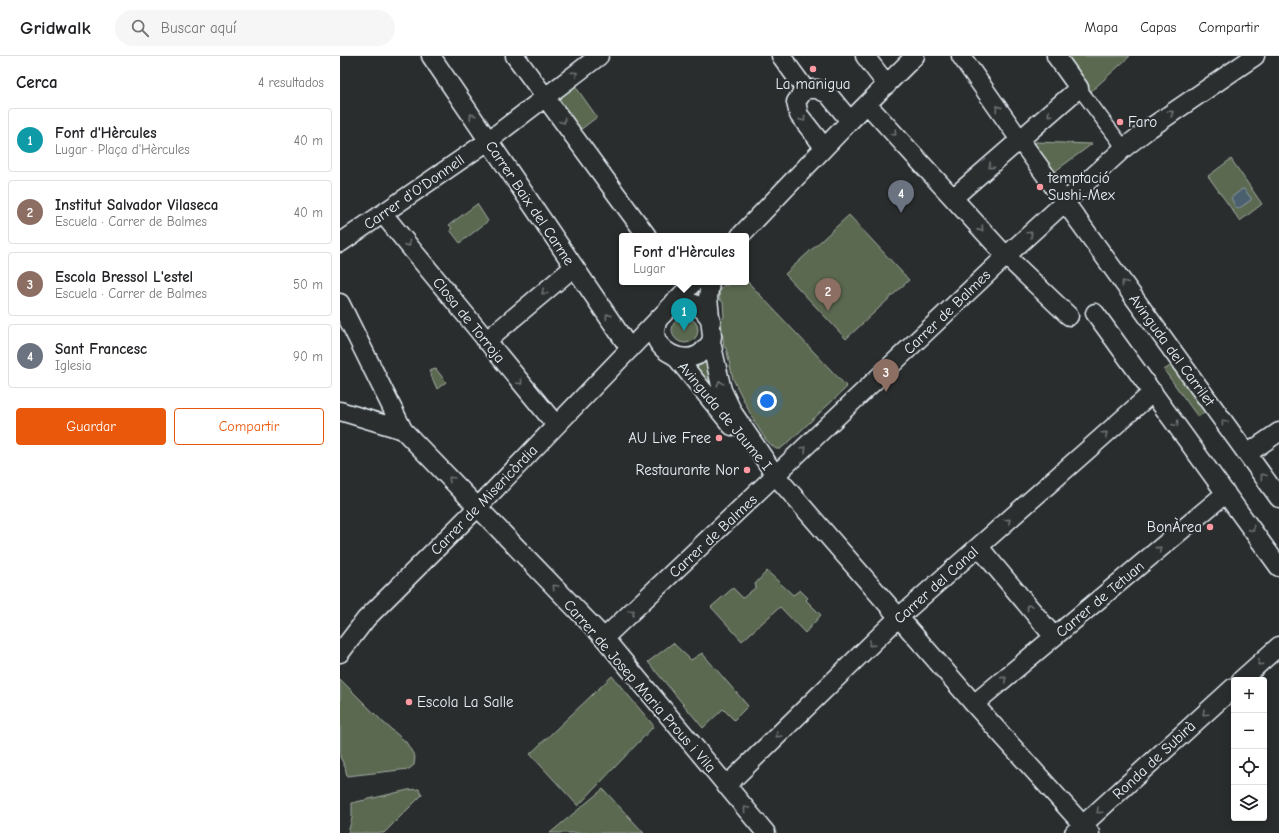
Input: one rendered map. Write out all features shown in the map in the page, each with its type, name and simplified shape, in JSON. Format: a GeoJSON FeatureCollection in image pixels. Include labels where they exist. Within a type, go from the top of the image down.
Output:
{"type":"FeatureCollection","features":[{"type":"Feature","properties":{"kind":"street","name":"Carrer Baix del Carme"},"geometry":{"type":"LineString","coordinates":[[431,56],[630,349]]}},
{"type":"Feature","properties":{"kind":"street"},"geometry":{"type":"LineString","coordinates":[[515,56],[645,233]]}},
{"type":"Feature","properties":{"kind":"street","name":"Carrer d'O'Donnell"},"geometry":{"type":"LineString","coordinates":[[340,243],[488,141],[599,56]]}},
{"type":"Feature","properties":{"kind":"street"},"geometry":{"type":"LineString","coordinates":[[781,56],[805,89]]}},
{"type":"Feature","properties":{"kind":"street"},"geometry":{"type":"LineString","coordinates":[[865,56],[887,85]]}},
{"type":"Feature","properties":{"kind":"street"},"geometry":{"type":"LineString","coordinates":[[743,233],[824,147],[915,56]]}},
{"type":"Feature","properties":{"kind":"street","name":"Avinguda del Carrilet"},"geometry":{"type":"LineString","coordinates":[[961,56],[1279,498]]}},
{"type":"Feature","properties":{"kind":"street"},"geometry":{"type":"LineString","coordinates":[[1056,56],[1124,148]]}},
{"type":"Feature","properties":{"kind":"street","name":"Carrer de Balmes"},"geometry":{"type":"LineString","coordinates":[[604,638],[1006,256],[1124,148],[1150,128],[1255,56]]}},
{"type":"Feature","properties":{"kind":"street"},"geometry":{"type":"LineString","coordinates":[[954,198],[1079,88]]}},
{"type":"Feature","properties":{"kind":"street"},"geometry":{"type":"LineString","coordinates":[[805,89],[817,89],[828,94],[850,121]]}},
{"type":"Feature","properties":{"kind":"street"},"geometry":{"type":"LineString","coordinates":[[805,89],[796,102],[799,115],[824,147]]}},
{"type":"Feature","properties":{"kind":"street"},"geometry":{"type":"LineString","coordinates":[[867,104],[1006,256],[1069,316]]}},
{"type":"Feature","properties":{"kind":"street","name":"Closa de Torroja"},"geometry":{"type":"LineString","coordinates":[[383,214],[556,425]]}},
{"type":"Feature","properties":{"kind":"street"},"geometry":{"type":"LineString","coordinates":[[486,341],[574,267]]}},
{"type":"Feature","properties":{"kind":"street"},"geometry":{"type":"LineString","coordinates":[[710,285],[708,298],[711,321],[711,342],[722,390],[733,413],[776,476],[974,704],[1004,736],[1082,831]]}},
{"type":"Feature","properties":{"kind":"street"},"geometry":{"type":"LineString","coordinates":[[684,289],[686,302],[701,307],[706,311],[711,321]]}},
{"type":"Feature","properties":{"kind":"street","name":"Carrer de Misericòrdia"},"geometry":{"type":"LineString","coordinates":[[340,653],[366,619],[478,507],[630,349],[684,289]]}},
{"type":"Feature","properties":{"kind":"street"},"geometry":{"type":"LineString","coordinates":[[340,303],[403,430]]}},
{"type":"Feature","properties":{"kind":"street"},"geometry":{"type":"LineString","coordinates":[[1095,313],[1279,567]]}},
{"type":"Feature","properties":{"kind":"street"},"geometry":{"type":"LineString","coordinates":[[657,341],[655,334],[658,319]]}},
{"type":"Feature","properties":{"kind":"street","name":"Carrer de Misericòrdia"},"geometry":{"type":"LineString","coordinates":[[630,349],[645,340],[657,341]]}},
{"type":"Feature","properties":{"kind":"street","name":"Avinguda de Jaume I"},"geometry":{"type":"LineString","coordinates":[[657,341],[662,348],[675,356],[727,421],[776,476]]}},
{"type":"Feature","properties":{"kind":"street"},"geometry":{"type":"LineString","coordinates":[[675,356],[685,358],[692,357],[704,350],[711,342]]}},
{"type":"Feature","properties":{"kind":"street"},"geometry":{"type":"LineString","coordinates":[[346,413],[369,411],[376,406],[384,392]]}},
{"type":"Feature","properties":{"kind":"street","name":"Carrer del Canal"},"geometry":{"type":"LineString","coordinates":[[726,786],[899,617],[1153,392]]}},
{"type":"Feature","properties":{"kind":"street"},"geometry":{"type":"LineString","coordinates":[[346,413],[403,430]]}},
{"type":"Feature","properties":{"kind":"street","name":"Carrer de Josep Maria Prous i Vila"},"geometry":{"type":"LineString","coordinates":[[403,430],[604,638],[766,833]]}},
{"type":"Feature","properties":{"kind":"street"},"geometry":{"type":"LineString","coordinates":[[1247,454],[1279,432]]}},
{"type":"Feature","properties":{"kind":"street","name":"Carrer de Tetuan"},"geometry":{"type":"LineString","coordinates":[[974,704],[1226,493]]}},
{"type":"Feature","properties":{"kind":"street"},"geometry":{"type":"LineString","coordinates":[[979,546],[1054,637]]}},
{"type":"Feature","properties":{"kind":"street"},"geometry":{"type":"LineString","coordinates":[[1245,677],[1279,646]]}},
{"type":"Feature","properties":{"kind":"street","name":"Ronda de Subirà"},"geometry":{"type":"LineString","coordinates":[[1082,831],[1231,690]]}},
{"type":"Feature","properties":{"kind":"green space"},"geometry":{"type":"Polygon","coordinates":[[[1068,56],[1130,56],[1088,94],[1064,59],[1068,56]]]}},
{"type":"Feature","properties":{"kind":"green space"},"geometry":{"type":"Polygon","coordinates":[[[573,83],[597,117],[580,130],[556,98],[573,83]]]}},
{"type":"Feature","properties":{"kind":"green space"},"geometry":{"type":"Polygon","coordinates":[[[1035,142],[1092,144],[1054,172],[1035,146],[1035,142]]]}},
{"type":"Feature","properties":{"kind":"green space"},"geometry":{"type":"Polygon","coordinates":[[[1231,159],[1262,204],[1240,221],[1208,176],[1231,159]]]}},
{"type":"Feature","properties":{"kind":"green space"},"geometry":{"type":"Polygon","coordinates":[[[477,204],[488,221],[460,243],[450,230],[452,228],[449,225],[477,204]]]}},
{"type":"Feature","properties":{"kind":"green space"},"geometry":{"type":"Polygon","coordinates":[[[849,215],[909,280],[846,339],[785,274],[849,215]]]}},
{"type":"Feature","properties":{"kind":"green space"},"geometry":{"type":"Polygon","coordinates":[[[749,283],[847,387],[780,449],[776,449],[766,440],[754,421],[733,379],[726,348],[724,347],[721,320],[724,317],[723,302],[720,300],[719,294],[724,285],[749,285],[749,283]]]}},
{"type":"Feature","properties":{"kind":"green space"},"geometry":{"type":"Polygon","coordinates":[[[685,317],[694,321],[698,330],[694,339],[685,343],[676,339],[672,330],[676,321],[685,317]]]}},
{"type":"Feature","properties":{"kind":"green space"},"geometry":{"type":"Polygon","coordinates":[[[706,357],[714,390],[689,364],[706,357]]]}},
{"type":"Feature","properties":{"kind":"green space"},"geometry":{"type":"Polygon","coordinates":[[[1175,363],[1209,409],[1198,417],[1164,370],[1175,363]]]}},
{"type":"Feature","properties":{"kind":"green space"},"geometry":{"type":"Polygon","coordinates":[[[436,369],[446,382],[437,389],[429,371],[436,369]]]}},
{"type":"Feature","properties":{"kind":"green space"},"geometry":{"type":"Polygon","coordinates":[[[767,571],[793,595],[800,590],[808,598],[806,600],[821,615],[805,633],[780,607],[742,641],[711,607],[733,588],[743,598],[756,587],[755,584],[767,571]]]}},
{"type":"Feature","properties":{"kind":"green space"},"geometry":{"type":"Polygon","coordinates":[[[673,643],[691,660],[702,653],[748,706],[734,720],[723,709],[703,728],[648,662],[673,643]]]}},
{"type":"Feature","properties":{"kind":"green space"},"geometry":{"type":"Polygon","coordinates":[[[612,676],[654,726],[578,806],[530,754],[612,676]]]}},
{"type":"Feature","properties":{"kind":"green space"},"geometry":{"type":"Polygon","coordinates":[[[340,679],[384,723],[406,742],[415,757],[414,765],[409,769],[347,776],[345,767],[340,757],[340,679]]]}},
{"type":"Feature","properties":{"kind":"green space"},"geometry":{"type":"Polygon","coordinates":[[[419,789],[422,795],[384,833],[348,833],[352,818],[352,803],[408,790],[419,789]]]}},
{"type":"Feature","properties":{"kind":"green space"},"geometry":{"type":"Polygon","coordinates":[[[603,789],[644,833],[550,833],[603,789]]]}},
{"type":"Feature","properties":{"kind":"water"},"geometry":{"type":"Polygon","coordinates":[[[1244,189],[1251,200],[1238,209],[1231,198],[1244,189]]]}},
{"type":"Feature","properties":{"kind":"place","name":"La manigua"},"geometry":{"type":"Point","coordinates":[813,69]}},
{"type":"Feature","properties":{"kind":"place","name":"Faro"},"geometry":{"type":"Point","coordinates":[1120,122]}},
{"type":"Feature","properties":{"kind":"place","name":"temptació Sushi-Mex"},"geometry":{"type":"Point","coordinates":[1040,187]}},
{"type":"Feature","properties":{"kind":"place","name":"Sant Francesc"},"geometry":{"type":"Point","coordinates":[901,213]}},
{"type":"Feature","properties":{"kind":"place","name":"Institut Salvador Vilaseca"},"geometry":{"type":"Point","coordinates":[828,311]}},
{"type":"Feature","properties":{"kind":"place","name":"Font d'Hèrcules"},"geometry":{"type":"Point","coordinates":[684,331]}},
{"type":"Feature","properties":{"kind":"place","name":"Escola Bressol L'estel"},"geometry":{"type":"Point","coordinates":[886,392]}},
{"type":"Feature","properties":{"kind":"place","name":"AU Live Free"},"geometry":{"type":"Point","coordinates":[719,438]}},
{"type":"Feature","properties":{"kind":"place","name":"Restaurante Nor"},"geometry":{"type":"Point","coordinates":[747,470]}},
{"type":"Feature","properties":{"kind":"place","name":"BonÀrea"},"geometry":{"type":"Point","coordinates":[1210,527]}},
{"type":"Feature","properties":{"kind":"place","name":"Escola La Salle"},"geometry":{"type":"Point","coordinates":[409,702]}}]}
